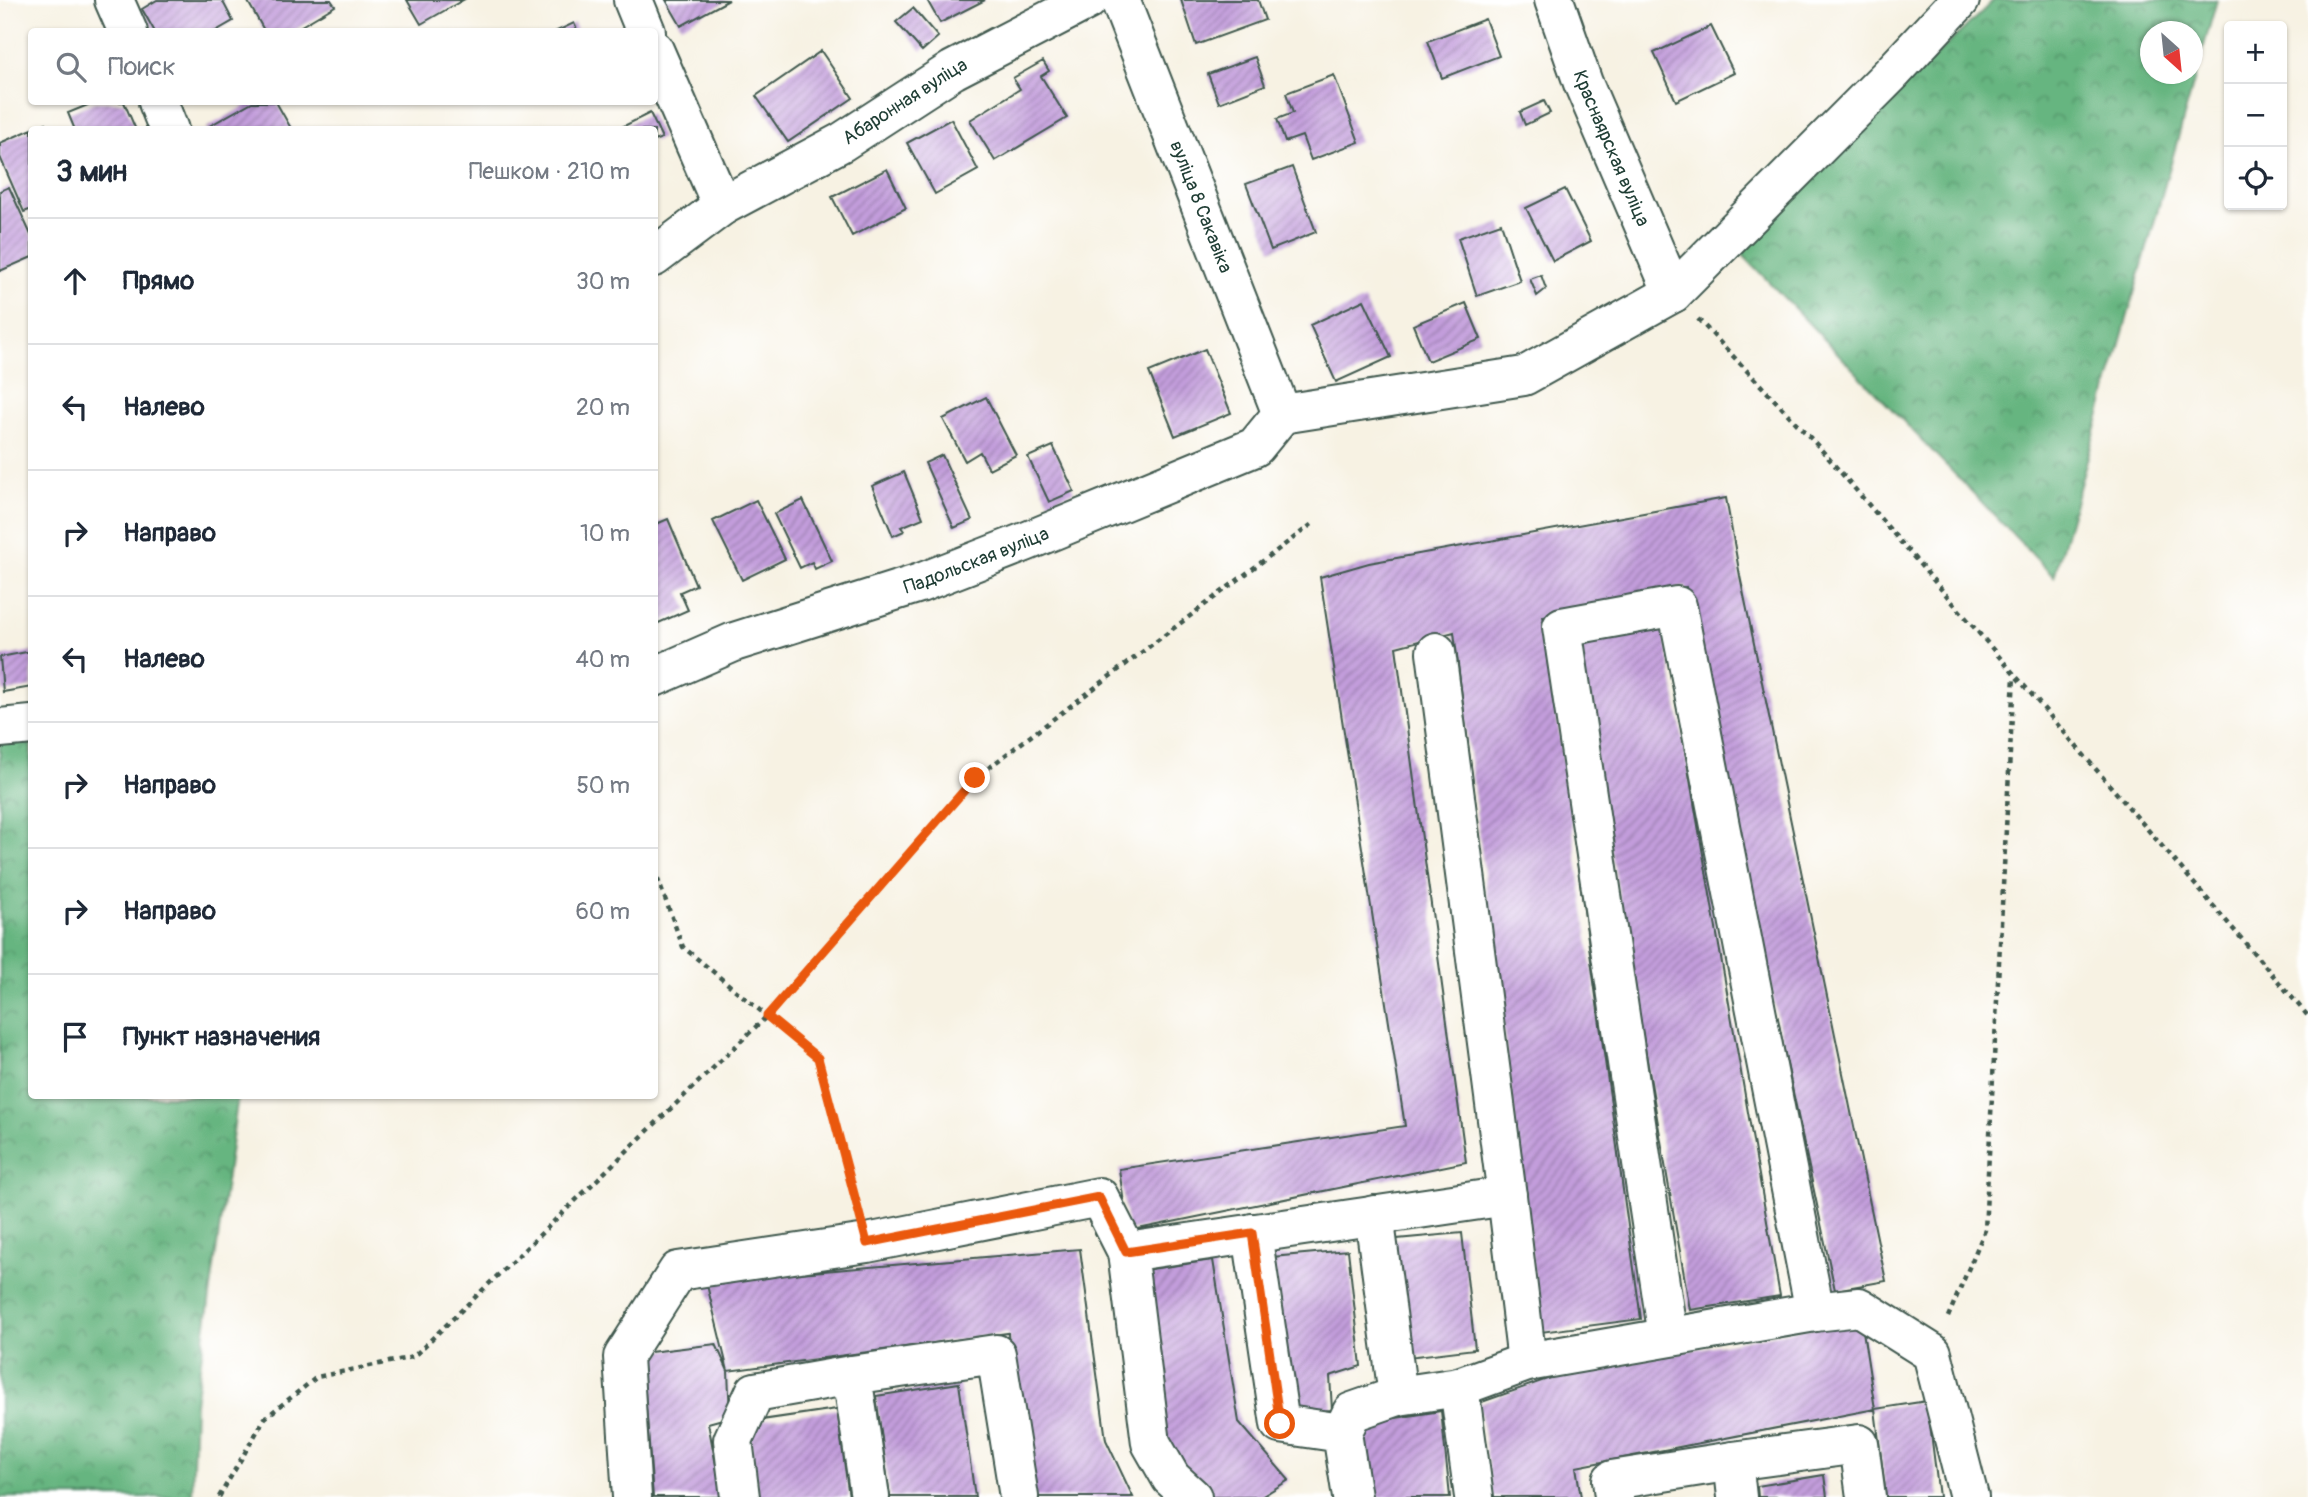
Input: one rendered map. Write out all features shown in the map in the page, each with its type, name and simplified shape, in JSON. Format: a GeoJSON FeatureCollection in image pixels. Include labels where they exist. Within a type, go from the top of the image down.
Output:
{"type":"FeatureCollection","features":[{"type":"Feature","properties":{"kind":"street"},"geometry":{"type":"LineString","coordinates":[[114,0],[126,28]]}},
{"type":"Feature","properties":{"kind":"street"},"geometry":{"type":"LineString","coordinates":[[633,0],[644,28]]}},
{"type":"Feature","properties":{"kind":"street","name":"Абаронная вуліца"},"geometry":{"type":"LineString","coordinates":[[658,254],[722,206],[842,142],[953,70],[1088,0]]}},
{"type":"Feature","properties":{"kind":"street","name":"вуліца 8 Сакавіка"},"geometry":{"type":"LineString","coordinates":[[1120,0],[1282,414]]}},
{"type":"Feature","properties":{"kind":"street","name":"Краснаярская вуліца"},"geometry":{"type":"LineString","coordinates":[[1554,0],[1583,83],[1673,293]]}},
{"type":"Feature","properties":{"kind":"street"},"geometry":{"type":"LineString","coordinates":[[1282,414],[1524,376],[1673,293],[1961,0]]}},
{"type":"Feature","properties":{"kind":"street"},"geometry":{"type":"LineString","coordinates":[[658,59],[722,206]]}},
{"type":"Feature","properties":{"kind":"street"},"geometry":{"type":"LineString","coordinates":[[159,105],[167,126]]}},
{"type":"Feature","properties":{"kind":"street","name":"Падольская вуліца"},"geometry":{"type":"LineString","coordinates":[[658,675],[734,642],[920,583],[1255,447],[1282,414]]}},
{"type":"Feature","properties":{"kind":"street"},"geometry":{"type":"LineString","coordinates":[[1668,1337],[1562,627],[1677,606],[1815,1312]]}},
{"type":"Feature","properties":{"kind":"street"},"geometry":{"type":"LineString","coordinates":[[1436,652],[1527,1362]]}},
{"type":"Feature","properties":{"kind":"street"},"geometry":{"type":"LineString","coordinates":[[0,727],[28,725]]}},
{"type":"Feature","properties":{"kind":"street"},"geometry":{"type":"LineString","coordinates":[[1126,1252],[1507,1196]]}},
{"type":"Feature","properties":{"kind":"street"},"geometry":{"type":"LineString","coordinates":[[632,1497],[622,1357],[678,1272],[867,1243],[1099,1197],[1126,1252],[1151,1443],[1171,1478],[1192,1497]]}},
{"type":"Feature","properties":{"kind":"street"},"geometry":{"type":"LineString","coordinates":[[1374,1215],[1398,1396]]}},
{"type":"Feature","properties":{"kind":"street"},"geometry":{"type":"LineString","coordinates":[[1252,1233],[1280,1424],[1342,1433]]}},
{"type":"Feature","properties":{"kind":"street"},"geometry":{"type":"LineString","coordinates":[[1352,1497],[1342,1433],[1352,1412],[1398,1396],[1459,1387],[1527,1362],[1815,1312],[1859,1307],[1932,1353],[1969,1497]]}},
{"type":"Feature","properties":{"kind":"street"},"geometry":{"type":"LineString","coordinates":[[740,1497],[733,1440],[755,1392],[996,1354],[1019,1497]]}},
{"type":"Feature","properties":{"kind":"street"},"geometry":{"type":"LineString","coordinates":[[852,1375],[870,1497]]}},
{"type":"Feature","properties":{"kind":"street"},"geometry":{"type":"LineString","coordinates":[[1459,1387],[1474,1497]]}},
{"type":"Feature","properties":{"kind":"street"},"geometry":{"type":"LineString","coordinates":[[1614,1497],[1612,1480],[1735,1479],[1859,1444],[1866,1497]]}},
{"type":"Feature","properties":{"kind":"path"},"geometry":{"type":"LineString","coordinates":[[1673,293],[1819,447],[2308,1016]]}},
{"type":"Feature","properties":{"kind":"path"},"geometry":{"type":"LineString","coordinates":[[219,1497],[265,1418],[317,1377],[414,1357],[767,1016],[975,778],[1312,524]]}},
{"type":"Feature","properties":{"kind":"path"},"geometry":{"type":"LineString","coordinates":[[1932,1353],[1985,1230],[2014,675]]}},
{"type":"Feature","properties":{"kind":"path"},"geometry":{"type":"LineString","coordinates":[[658,880],[682,947],[818,1058],[867,1243]]}},
{"type":"Feature","properties":{"kind":"green space"},"geometry":{"type":"Polygon","coordinates":[[[1994,0],[2217,0],[2203,50],[2203,21],[2140,21],[2140,84],[2193,84],[2054,577],[1739,251],[1805,181],[1994,0]]]}},
{"type":"Feature","properties":{"kind":"green space"},"geometry":{"type":"Polygon","coordinates":[[[28,728],[28,1099],[238,1099],[195,1403],[192,1497],[0,1497],[0,733],[28,728]]]}},
{"type":"Feature","properties":{"kind":"building"},"geometry":{"type":"Polygon","coordinates":[[[157,0],[222,0],[233,21],[221,28],[153,28],[142,9],[157,0]]]}},
{"type":"Feature","properties":{"kind":"building"},"geometry":{"type":"Polygon","coordinates":[[[247,0],[331,0],[335,6],[298,28],[263,28],[247,0]]]}},
{"type":"Feature","properties":{"kind":"building"},"geometry":{"type":"Polygon","coordinates":[[[407,0],[463,0],[421,24],[407,0]]]}},
{"type":"Feature","properties":{"kind":"building"},"geometry":{"type":"Polygon","coordinates":[[[666,0],[729,0],[681,26],[666,0]]]}},
{"type":"Feature","properties":{"kind":"building"},"geometry":{"type":"Polygon","coordinates":[[[927,0],[985,0],[940,23],[927,0]]]}},
{"type":"Feature","properties":{"kind":"building"},"geometry":{"type":"Polygon","coordinates":[[[1181,0],[1258,0],[1265,20],[1196,45],[1181,0]]]}},
{"type":"Feature","properties":{"kind":"building"},"geometry":{"type":"Polygon","coordinates":[[[913,8],[938,37],[922,51],[896,22],[913,8]]]}},
{"type":"Feature","properties":{"kind":"building"},"geometry":{"type":"Polygon","coordinates":[[[1485,19],[1499,56],[1442,78],[1428,41],[1485,19]]]}},
{"type":"Feature","properties":{"kind":"building"},"geometry":{"type":"Polygon","coordinates":[[[574,23],[576,28],[563,28],[574,23]]]}},
{"type":"Feature","properties":{"kind":"building"},"geometry":{"type":"Polygon","coordinates":[[[1711,26],[1734,73],[1676,101],[1654,53],[1711,26]]]}},
{"type":"Feature","properties":{"kind":"building"},"geometry":{"type":"Polygon","coordinates":[[[821,51],[853,98],[788,142],[756,96],[821,51]]]}},
{"type":"Feature","properties":{"kind":"building"},"geometry":{"type":"Polygon","coordinates":[[[1255,57],[1265,85],[1219,103],[1208,74],[1255,57]]]}},
{"type":"Feature","properties":{"kind":"building"},"geometry":{"type":"Polygon","coordinates":[[[1043,61],[1049,71],[1041,76],[1067,118],[995,161],[970,120],[1020,89],[1013,78],[1043,61]]]}},
{"type":"Feature","properties":{"kind":"building"},"geometry":{"type":"Polygon","coordinates":[[[1334,75],[1359,142],[1311,160],[1302,136],[1285,142],[1277,119],[1293,113],[1286,93],[1334,75]]]}},
{"type":"Feature","properties":{"kind":"building"},"geometry":{"type":"Polygon","coordinates":[[[1544,101],[1550,113],[1525,125],[1520,112],[1544,101]]]}},
{"type":"Feature","properties":{"kind":"building"},"geometry":{"type":"Polygon","coordinates":[[[88,105],[125,105],[134,126],[73,126],[68,113],[88,105]]]}},
{"type":"Feature","properties":{"kind":"building"},"geometry":{"type":"Polygon","coordinates":[[[247,105],[278,105],[290,126],[210,126],[247,105]]]}},
{"type":"Feature","properties":{"kind":"building"},"geometry":{"type":"Polygon","coordinates":[[[650,113],[656,126],[624,126],[650,113]]]}},
{"type":"Feature","properties":{"kind":"building"},"geometry":{"type":"Polygon","coordinates":[[[951,119],[978,170],[935,194],[907,143],[951,119]]]}},
{"type":"Feature","properties":{"kind":"building"},"geometry":{"type":"Polygon","coordinates":[[[28,131],[28,210],[24,212],[0,157],[0,143],[28,131]]]}},
{"type":"Feature","properties":{"kind":"building"},"geometry":{"type":"Polygon","coordinates":[[[1292,167],[1316,232],[1271,250],[1246,184],[1292,167]]]}},
{"type":"Feature","properties":{"kind":"building"},"geometry":{"type":"Polygon","coordinates":[[[887,169],[906,208],[852,236],[832,197],[887,169]]]}},
{"type":"Feature","properties":{"kind":"building"},"geometry":{"type":"Polygon","coordinates":[[[9,187],[28,228],[28,259],[0,271],[0,191],[9,187]]]}},
{"type":"Feature","properties":{"kind":"building"},"geometry":{"type":"Polygon","coordinates":[[[1565,189],[1591,241],[1553,261],[1526,208],[1565,189]]]}},
{"type":"Feature","properties":{"kind":"building"},"geometry":{"type":"Polygon","coordinates":[[[1501,223],[1520,281],[1477,296],[1458,238],[1501,223]]]}},
{"type":"Feature","properties":{"kind":"building"},"geometry":{"type":"Polygon","coordinates":[[[1541,275],[1546,289],[1537,296],[1530,279],[1541,275]]]}},
{"type":"Feature","properties":{"kind":"building"},"geometry":{"type":"Polygon","coordinates":[[[1364,300],[1391,357],[1336,382],[1310,325],[1364,300]]]}},
{"type":"Feature","properties":{"kind":"building"},"geometry":{"type":"Polygon","coordinates":[[[1466,303],[1481,339],[1428,361],[1413,325],[1466,303]]]}},
{"type":"Feature","properties":{"kind":"building"},"geometry":{"type":"Polygon","coordinates":[[[1205,349],[1231,413],[1175,436],[1149,372],[1205,349]]]}},
{"type":"Feature","properties":{"kind":"building"},"geometry":{"type":"Polygon","coordinates":[[[986,397],[1016,455],[989,469],[980,452],[965,461],[943,419],[986,397]]]}},
{"type":"Feature","properties":{"kind":"building"},"geometry":{"type":"Polygon","coordinates":[[[1053,446],[1074,491],[1049,502],[1028,457],[1053,446]]]}},
{"type":"Feature","properties":{"kind":"building"},"geometry":{"type":"Polygon","coordinates":[[[942,455],[972,520],[954,528],[925,463],[942,455]]]}},
{"type":"Feature","properties":{"kind":"building"},"geometry":{"type":"Polygon","coordinates":[[[904,472],[923,518],[901,527],[904,531],[893,536],[872,486],[904,472]]]}},
{"type":"Feature","properties":{"kind":"building"},"geometry":{"type":"Polygon","coordinates":[[[1726,498],[1886,1281],[1835,1290],[1686,587],[1543,616],[1641,1319],[1541,1332],[1454,632],[1396,647],[1466,1162],[1128,1231],[1119,1169],[1405,1126],[1320,577],[1369,563],[1726,498]]]}},
{"type":"Feature","properties":{"kind":"building"},"geometry":{"type":"Polygon","coordinates":[[[756,500],[785,559],[742,580],[713,521],[756,500]]]}},
{"type":"Feature","properties":{"kind":"building"},"geometry":{"type":"Polygon","coordinates":[[[803,500],[832,561],[815,569],[812,562],[800,568],[774,514],[803,500]]]}},
{"type":"Feature","properties":{"kind":"building"},"geometry":{"type":"Polygon","coordinates":[[[668,519],[696,585],[680,592],[688,610],[658,623],[658,523],[668,519]]]}},
{"type":"Feature","properties":{"kind":"building"},"geometry":{"type":"Polygon","coordinates":[[[1662,619],[1780,1296],[1690,1310],[1574,634],[1662,619]]]}},
{"type":"Feature","properties":{"kind":"building"},"geometry":{"type":"Polygon","coordinates":[[[28,652],[28,688],[3,692],[0,657],[28,652]]]}},
{"type":"Feature","properties":{"kind":"building"},"geometry":{"type":"Polygon","coordinates":[[[1462,1233],[1475,1349],[1400,1358],[1386,1240],[1462,1233]]]}},
{"type":"Feature","properties":{"kind":"building"},"geometry":{"type":"Polygon","coordinates":[[[1080,1249],[1106,1440],[1133,1497],[1030,1497],[1010,1372],[1008,1333],[728,1371],[706,1281],[1080,1249]]]}},
{"type":"Feature","properties":{"kind":"building"},"geometry":{"type":"Polygon","coordinates":[[[1348,1250],[1361,1366],[1330,1376],[1332,1410],[1293,1413],[1272,1257],[1348,1250]]]}},
{"type":"Feature","properties":{"kind":"building"},"geometry":{"type":"Polygon","coordinates":[[[1213,1260],[1239,1422],[1289,1480],[1261,1497],[1208,1497],[1166,1445],[1137,1271],[1213,1260]]]}},
{"type":"Feature","properties":{"kind":"building"},"geometry":{"type":"Polygon","coordinates":[[[1861,1318],[1875,1409],[1576,1467],[1581,1497],[1493,1497],[1479,1403],[1559,1375],[1861,1318]]]}},
{"type":"Feature","properties":{"kind":"building"},"geometry":{"type":"Polygon","coordinates":[[[716,1344],[728,1371],[730,1417],[708,1423],[722,1497],[653,1497],[642,1353],[716,1344]]]}},
{"type":"Feature","properties":{"kind":"building"},"geometry":{"type":"Polygon","coordinates":[[[959,1383],[975,1497],[890,1497],[876,1396],[959,1383]]]}},
{"type":"Feature","properties":{"kind":"building"},"geometry":{"type":"Polygon","coordinates":[[[1927,1401],[1939,1497],[1886,1497],[1875,1409],[1927,1401]]]}},
{"type":"Feature","properties":{"kind":"building"},"geometry":{"type":"Polygon","coordinates":[[[837,1409],[849,1497],[758,1497],[748,1422],[837,1409]]]}},
{"type":"Feature","properties":{"kind":"building"},"geometry":{"type":"Polygon","coordinates":[[[1441,1411],[1450,1497],[1369,1497],[1357,1424],[1441,1411]]]}},
{"type":"Feature","properties":{"kind":"building"},"geometry":{"type":"Polygon","coordinates":[[[1824,1475],[1827,1497],[1758,1497],[1757,1486],[1824,1475]]]}},
{"type":"Feature","properties":{"kind":"route"},"geometry":{"type":"LineString","coordinates":[[975,778],[767,1016],[818,1058],[867,1243],[1099,1197],[1126,1252],[1252,1233],[1280,1424]]}}]}
